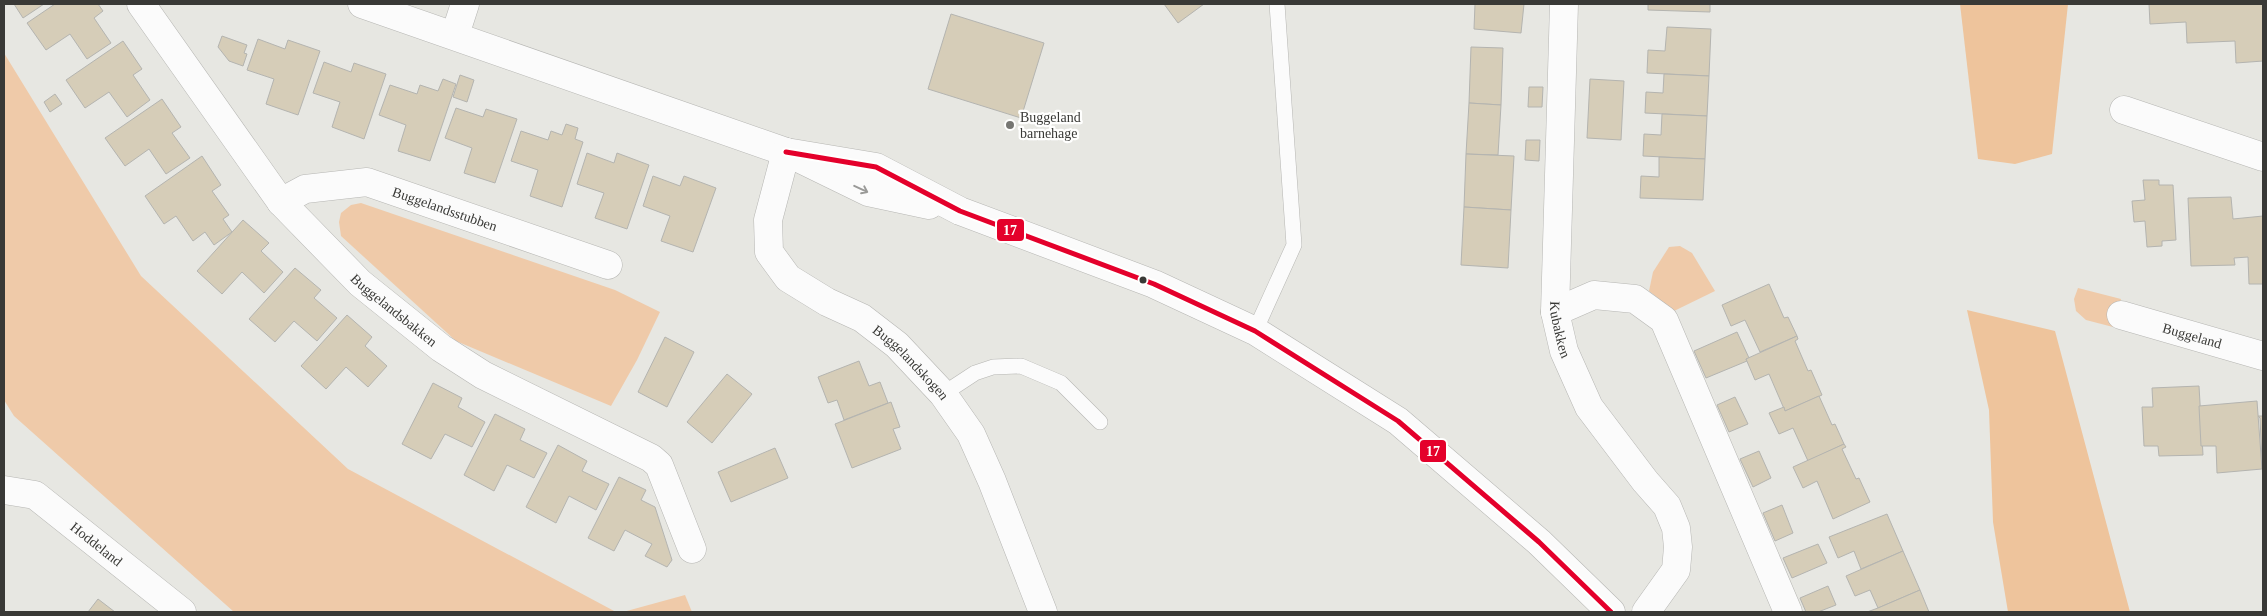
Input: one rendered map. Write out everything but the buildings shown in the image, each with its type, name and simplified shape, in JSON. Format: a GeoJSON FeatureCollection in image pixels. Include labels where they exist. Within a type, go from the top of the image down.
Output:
{"type":"FeatureCollection","features":[{"type":"Feature","properties":{"kind":"street","name":"Buggelandsbakken"},"geometry":{"type":"LineString","coordinates":[[141,4],[281,202],[360,282],[441,348],[483,375],[651,458],[659,465],[666,480],[692,549]]}},
{"type":"Feature","properties":{"kind":"street"},"geometry":{"type":"LineString","coordinates":[[362,4],[786,152],[868,192],[960,212],[1154,284],[1256,331],[1398,420],[1539,542],[1611,612]]}},
{"type":"Feature","properties":{"kind":"street"},"geometry":{"type":"LineString","coordinates":[[455,35],[466,4]]}},
{"type":"Feature","properties":{"kind":"street","name":"Kubakken"},"geometry":{"type":"LineString","coordinates":[[1564,4],[1555,312],[1564,351],[1589,407],[1645,481],[1667,506],[1676,528],[1678,547],[1676,570],[1646,612]]}},
{"type":"Feature","properties":{"kind":"street"},"geometry":{"type":"LineString","coordinates":[[2124,110],[2263,157]]}},
{"type":"Feature","properties":{"kind":"street","name":"Buggelandskogen"},"geometry":{"type":"LineString","coordinates":[[786,152],[768,220],[769,252],[788,278],[827,302],[862,318],[897,345],[943,394],[971,434],[992,481],[1043,612]]}},
{"type":"Feature","properties":{"kind":"street","name":"Buggelandsstubben"},"geometry":{"type":"LineString","coordinates":[[281,202],[305,189],[367,182],[608,265]]}},
{"type":"Feature","properties":{"kind":"street"},"geometry":{"type":"LineString","coordinates":[[1555,312],[1594,295],[1635,299],[1664,320],[1788,612]]}},
{"type":"Feature","properties":{"kind":"street","name":"Buggeland"},"geometry":{"type":"LineString","coordinates":[[2121,315],[2263,356]]}},
{"type":"Feature","properties":{"kind":"street","name":"Hoddeland"},"geometry":{"type":"LineString","coordinates":[[4,490],[35,495],[182,612]]}},
{"type":"Feature","properties":{"kind":"lane"},"geometry":{"type":"LineString","coordinates":[[1256,331],[1294,246],[1277,4]]}},
{"type":"Feature","properties":{"kind":"lane"},"geometry":{"type":"LineString","coordinates":[[943,394],[975,373],[993,367],[1021,366],[1062,383],[1100,422]]}},
{"type":"Feature","properties":{"kind":"shaded area"},"geometry":{"type":"Polygon","coordinates":[[[1960,4],[2068,4],[2052,154],[2015,164],[1978,159],[1960,4]]]}},
{"type":"Feature","properties":{"kind":"shaded area"},"geometry":{"type":"Polygon","coordinates":[[[4,53],[141,276],[348,469],[616,612],[234,612],[14,416],[4,400],[4,53]]]}},
{"type":"Feature","properties":{"kind":"shaded area"},"geometry":{"type":"Polygon","coordinates":[[[361,203],[615,290],[660,312],[637,360],[611,406],[456,341],[341,236],[339,222],[341,213],[351,205],[361,203]]]}},
{"type":"Feature","properties":{"kind":"shaded area"},"geometry":{"type":"Polygon","coordinates":[[[1680,246],[1692,253],[1715,291],[1674,311],[1649,291],[1653,272],[1669,247],[1680,246]]]}},
{"type":"Feature","properties":{"kind":"shaded area"},"geometry":{"type":"Polygon","coordinates":[[[2078,288],[2121,299],[2113,327],[2086,320],[2076,311],[2074,299],[2078,288]]]}},
{"type":"Feature","properties":{"kind":"shaded area"},"geometry":{"type":"Polygon","coordinates":[[[1967,310],[2055,331],[2130,612],[2008,612],[1993,522],[1989,410],[1967,310]]]}},
{"type":"Feature","properties":{"kind":"shaded area"},"geometry":{"type":"Polygon","coordinates":[[[685,595],[692,612],[623,612],[685,595]]]}},
{"type":"Feature","properties":{"kind":"transit line","name":"17"},"geometry":{"type":"LineString","coordinates":[[786,152],[876,167],[960,211],[1154,284],[1255,331],[1398,421],[1539,542],[1611,612]]}},
{"type":"Feature","properties":{"kind":"place","name":"Buggeland barnehage"},"geometry":{"type":"Point","coordinates":[1010,125]}}]}
